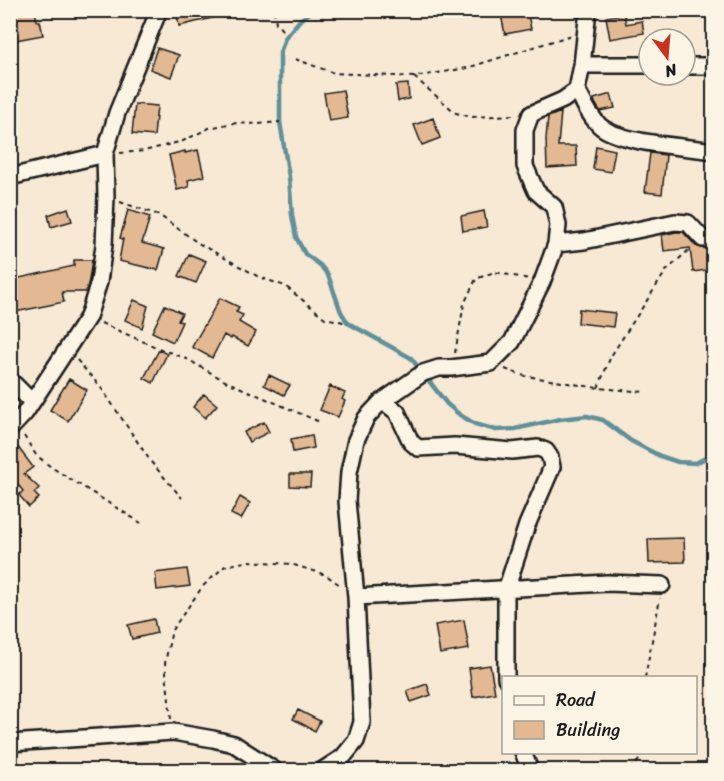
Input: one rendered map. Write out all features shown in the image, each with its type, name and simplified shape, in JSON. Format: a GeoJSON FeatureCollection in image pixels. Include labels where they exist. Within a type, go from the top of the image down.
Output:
{"type":"FeatureCollection","features":[{"type":"Feature","properties":{"kind":"street"},"geometry":{"type":"LineString","coordinates":[[13,426],[25,413],[88,317],[99,282],[104,245],[105,154],[117,113],[159,10]]}},
{"type":"Feature","properties":{"kind":"street"},"geometry":{"type":"LineString","coordinates":[[588,10],[577,90],[587,110],[601,127],[630,140],[714,151]]}},
{"type":"Feature","properties":{"kind":"street"},"geometry":{"type":"LineString","coordinates":[[582,65],[637,65]]}},
{"type":"Feature","properties":{"kind":"street"},"geometry":{"type":"LineString","coordinates":[[697,66],[714,66]]}},
{"type":"Feature","properties":{"kind":"street"},"geometry":{"type":"LineString","coordinates":[[323,771],[343,757],[356,741],[363,722],[356,597],[347,501],[349,472],[356,440],[366,418],[380,403],[423,373],[440,368],[491,363],[512,342],[542,282],[556,244],[558,225],[554,207],[536,190],[525,166],[525,130],[531,114],[563,100],[577,90]]}},
{"type":"Feature","properties":{"kind":"street"},"geometry":{"type":"LineString","coordinates":[[10,177],[105,154]]}},
{"type":"Feature","properties":{"kind":"street"},"geometry":{"type":"LineString","coordinates":[[556,244],[584,241],[675,222],[688,222],[703,239]]}},
{"type":"Feature","properties":{"kind":"street"},"geometry":{"type":"LineString","coordinates":[[10,380],[32,402]]}},
{"type":"Feature","properties":{"kind":"street"},"geometry":{"type":"LineString","coordinates":[[380,403],[388,405],[397,412],[411,442],[418,448],[455,447],[512,451],[538,448],[546,451],[552,467],[527,525],[506,590],[506,676]]}},
{"type":"Feature","properties":{"kind":"street"},"geometry":{"type":"LineString","coordinates":[[356,597],[607,583],[662,585]]}},
{"type":"Feature","properties":{"kind":"street"},"geometry":{"type":"LineString","coordinates":[[10,743],[173,732],[234,744],[274,771]]}},
{"type":"Feature","properties":{"kind":"street"},"geometry":{"type":"LineString","coordinates":[[523,754],[530,771]]}},
{"type":"Feature","properties":{"kind":"path"},"geometry":{"type":"LineString","coordinates":[[274,10],[276,22],[283,31]]}},
{"type":"Feature","properties":{"kind":"path"},"geometry":{"type":"LineString","coordinates":[[295,59],[334,73],[414,77],[467,68],[586,31]]}},
{"type":"Feature","properties":{"kind":"path"},"geometry":{"type":"LineString","coordinates":[[414,77],[456,113],[471,117],[531,114]]}},
{"type":"Feature","properties":{"kind":"path"},"geometry":{"type":"LineString","coordinates":[[105,154],[144,151],[183,141],[209,128],[233,123],[280,122]]}},
{"type":"Feature","properties":{"kind":"path"},"geometry":{"type":"LineString","coordinates":[[106,197],[159,215],[198,243],[259,277],[285,286],[325,318],[348,323]]}},
{"type":"Feature","properties":{"kind":"path"},"geometry":{"type":"LineString","coordinates":[[598,388],[611,356],[666,271],[703,239]]}},
{"type":"Feature","properties":{"kind":"path"},"geometry":{"type":"LineString","coordinates":[[451,368],[464,304],[476,279],[494,272],[542,282]]}},
{"type":"Feature","properties":{"kind":"path"},"geometry":{"type":"LineString","coordinates":[[88,317],[187,359],[225,381],[322,423]]}},
{"type":"Feature","properties":{"kind":"path"},"geometry":{"type":"LineString","coordinates":[[68,349],[102,389],[152,462],[182,498]]}},
{"type":"Feature","properties":{"kind":"path"},"geometry":{"type":"LineString","coordinates":[[491,363],[521,375],[598,388],[645,392]]}},
{"type":"Feature","properties":{"kind":"path"},"geometry":{"type":"LineString","coordinates":[[13,426],[36,455],[51,467],[141,523]]}},
{"type":"Feature","properties":{"kind":"path"},"geometry":{"type":"LineString","coordinates":[[173,732],[165,663],[172,630],[203,586],[225,566],[249,561],[291,564],[326,575],[356,597]]}},
{"type":"Feature","properties":{"kind":"path"},"geometry":{"type":"LineString","coordinates":[[645,676],[662,585]]}},
{"type":"Feature","properties":{"kind":"path"},"geometry":{"type":"LineString","coordinates":[[630,771],[642,754]]}},
{"type":"Feature","properties":{"kind":"building"},"geometry":{"type":"Polygon","coordinates":[[[10,10],[35,10],[43,35],[10,41],[10,10]]]}},
{"type":"Feature","properties":{"kind":"building"},"geometry":{"type":"Polygon","coordinates":[[[176,10],[224,10],[225,15],[179,26],[176,10]]]}},
{"type":"Feature","properties":{"kind":"building"},"geometry":{"type":"Polygon","coordinates":[[[500,10],[527,10],[531,29],[505,34],[500,10]]]}},
{"type":"Feature","properties":{"kind":"building"},"geometry":{"type":"Polygon","coordinates":[[[624,14],[626,24],[642,21],[643,27],[637,27],[637,34],[610,39],[606,17],[624,14]]]}},
{"type":"Feature","properties":{"kind":"building"},"geometry":{"type":"Polygon","coordinates":[[[157,48],[179,55],[171,77],[150,69],[157,48]]]}},
{"type":"Feature","properties":{"kind":"building"},"geometry":{"type":"Polygon","coordinates":[[[408,84],[409,99],[398,101],[396,85],[408,84]]]}},
{"type":"Feature","properties":{"kind":"building"},"geometry":{"type":"Polygon","coordinates":[[[343,90],[348,118],[329,121],[324,93],[343,90]]]}},
{"type":"Feature","properties":{"kind":"building"},"geometry":{"type":"Polygon","coordinates":[[[611,94],[615,108],[600,111],[594,99],[611,94]]]}},
{"type":"Feature","properties":{"kind":"building"},"geometry":{"type":"Polygon","coordinates":[[[135,104],[157,106],[154,136],[132,134],[135,104]]]}},
{"type":"Feature","properties":{"kind":"building"},"geometry":{"type":"Polygon","coordinates":[[[561,112],[558,146],[576,146],[577,166],[547,168],[548,117],[561,112]]]}},
{"type":"Feature","properties":{"kind":"building"},"geometry":{"type":"Polygon","coordinates":[[[433,118],[440,138],[422,145],[414,125],[433,118]]]}},
{"type":"Feature","properties":{"kind":"building"},"geometry":{"type":"Polygon","coordinates":[[[596,146],[615,150],[611,172],[593,169],[596,146]]]}},
{"type":"Feature","properties":{"kind":"building"},"geometry":{"type":"Polygon","coordinates":[[[198,150],[204,176],[188,180],[189,187],[177,190],[169,155],[198,150]]]}},
{"type":"Feature","properties":{"kind":"building"},"geometry":{"type":"Polygon","coordinates":[[[650,153],[666,155],[662,194],[645,192],[650,153]]]}},
{"type":"Feature","properties":{"kind":"building"},"geometry":{"type":"Polygon","coordinates":[[[68,208],[72,221],[51,227],[48,215],[68,208]]]}},
{"type":"Feature","properties":{"kind":"building"},"geometry":{"type":"Polygon","coordinates":[[[128,210],[150,217],[142,243],[164,249],[158,270],[119,261],[123,239],[120,238],[128,210]]]}},
{"type":"Feature","properties":{"kind":"building"},"geometry":{"type":"Polygon","coordinates":[[[484,211],[487,227],[463,231],[461,216],[484,211]]]}},
{"type":"Feature","properties":{"kind":"building"},"geometry":{"type":"Polygon","coordinates":[[[683,232],[696,246],[701,248],[706,248],[712,243],[714,269],[693,272],[690,248],[664,251],[662,235],[683,232]]]}},
{"type":"Feature","properties":{"kind":"building"},"geometry":{"type":"Polygon","coordinates":[[[189,254],[206,261],[196,283],[179,276],[189,254]]]}},
{"type":"Feature","properties":{"kind":"building"},"geometry":{"type":"Polygon","coordinates":[[[74,260],[92,260],[86,292],[62,292],[64,302],[10,313],[10,280],[74,266],[74,260]]]}},
{"type":"Feature","properties":{"kind":"building"},"geometry":{"type":"Polygon","coordinates":[[[220,298],[239,307],[236,312],[243,315],[239,322],[256,332],[248,346],[224,335],[212,358],[192,347],[220,298]]]}},
{"type":"Feature","properties":{"kind":"building"},"geometry":{"type":"Polygon","coordinates":[[[134,300],[148,306],[142,328],[125,320],[134,300]]]}},
{"type":"Feature","properties":{"kind":"building"},"geometry":{"type":"Polygon","coordinates":[[[165,305],[182,313],[178,321],[182,322],[173,342],[152,332],[165,305]]]}},
{"type":"Feature","properties":{"kind":"building"},"geometry":{"type":"Polygon","coordinates":[[[579,309],[615,313],[613,327],[578,323],[579,309]]]}},
{"type":"Feature","properties":{"kind":"building"},"geometry":{"type":"Polygon","coordinates":[[[159,350],[167,354],[153,383],[144,378],[159,350]]]}},
{"type":"Feature","properties":{"kind":"building"},"geometry":{"type":"Polygon","coordinates":[[[269,375],[290,385],[284,395],[264,385],[269,375]]]}},
{"type":"Feature","properties":{"kind":"building"},"geometry":{"type":"Polygon","coordinates":[[[69,379],[87,390],[68,421],[50,410],[69,379]]]}},
{"type":"Feature","properties":{"kind":"building"},"geometry":{"type":"Polygon","coordinates":[[[330,386],[345,393],[342,399],[345,401],[338,417],[320,410],[330,386]]]}},
{"type":"Feature","properties":{"kind":"building"},"geometry":{"type":"Polygon","coordinates":[[[204,394],[217,405],[205,418],[193,407],[204,394]]]}},
{"type":"Feature","properties":{"kind":"building"},"geometry":{"type":"Polygon","coordinates":[[[264,422],[269,432],[249,442],[244,432],[264,422]]]}},
{"type":"Feature","properties":{"kind":"building"},"geometry":{"type":"Polygon","coordinates":[[[312,435],[314,448],[293,452],[291,439],[312,435]]]}},
{"type":"Feature","properties":{"kind":"building"},"geometry":{"type":"Polygon","coordinates":[[[17,446],[33,467],[24,474],[39,488],[34,493],[39,498],[29,507],[19,495],[23,491],[10,475],[10,451],[17,446]]]}},
{"type":"Feature","properties":{"kind":"building"},"geometry":{"type":"Polygon","coordinates":[[[290,474],[311,474],[310,487],[290,486],[290,474]]]}},
{"type":"Feature","properties":{"kind":"building"},"geometry":{"type":"Polygon","coordinates":[[[240,497],[250,503],[241,519],[231,514],[240,497]]]}},
{"type":"Feature","properties":{"kind":"building"},"geometry":{"type":"Polygon","coordinates":[[[684,538],[685,562],[649,563],[648,539],[684,538]]]}},
{"type":"Feature","properties":{"kind":"building"},"geometry":{"type":"Polygon","coordinates":[[[187,569],[190,586],[157,590],[155,573],[187,569]]]}},
{"type":"Feature","properties":{"kind":"building"},"geometry":{"type":"Polygon","coordinates":[[[154,619],[157,633],[132,639],[128,625],[154,619]]]}},
{"type":"Feature","properties":{"kind":"building"},"geometry":{"type":"Polygon","coordinates":[[[464,620],[469,649],[440,654],[435,625],[464,620]]]}},
{"type":"Feature","properties":{"kind":"building"},"geometry":{"type":"Polygon","coordinates":[[[490,665],[495,693],[473,697],[469,668],[490,665]]]}},
{"type":"Feature","properties":{"kind":"building"},"geometry":{"type":"Polygon","coordinates":[[[427,684],[431,695],[411,702],[407,691],[427,684]]]}},
{"type":"Feature","properties":{"kind":"building"},"geometry":{"type":"Polygon","coordinates":[[[298,710],[320,721],[315,731],[293,719],[298,710]]]}},
{"type":"Feature","properties":{"kind":"waterway"},"geometry":{"type":"LineString","coordinates":[[314,10],[300,20],[285,38],[280,53],[280,122],[296,237],[305,254],[320,265],[328,275],[341,312],[348,323],[411,358],[447,404],[475,424],[496,430],[515,429],[560,419],[587,416],[603,420],[631,441],[660,456],[678,462],[696,463],[707,457],[714,449]]}}]}
